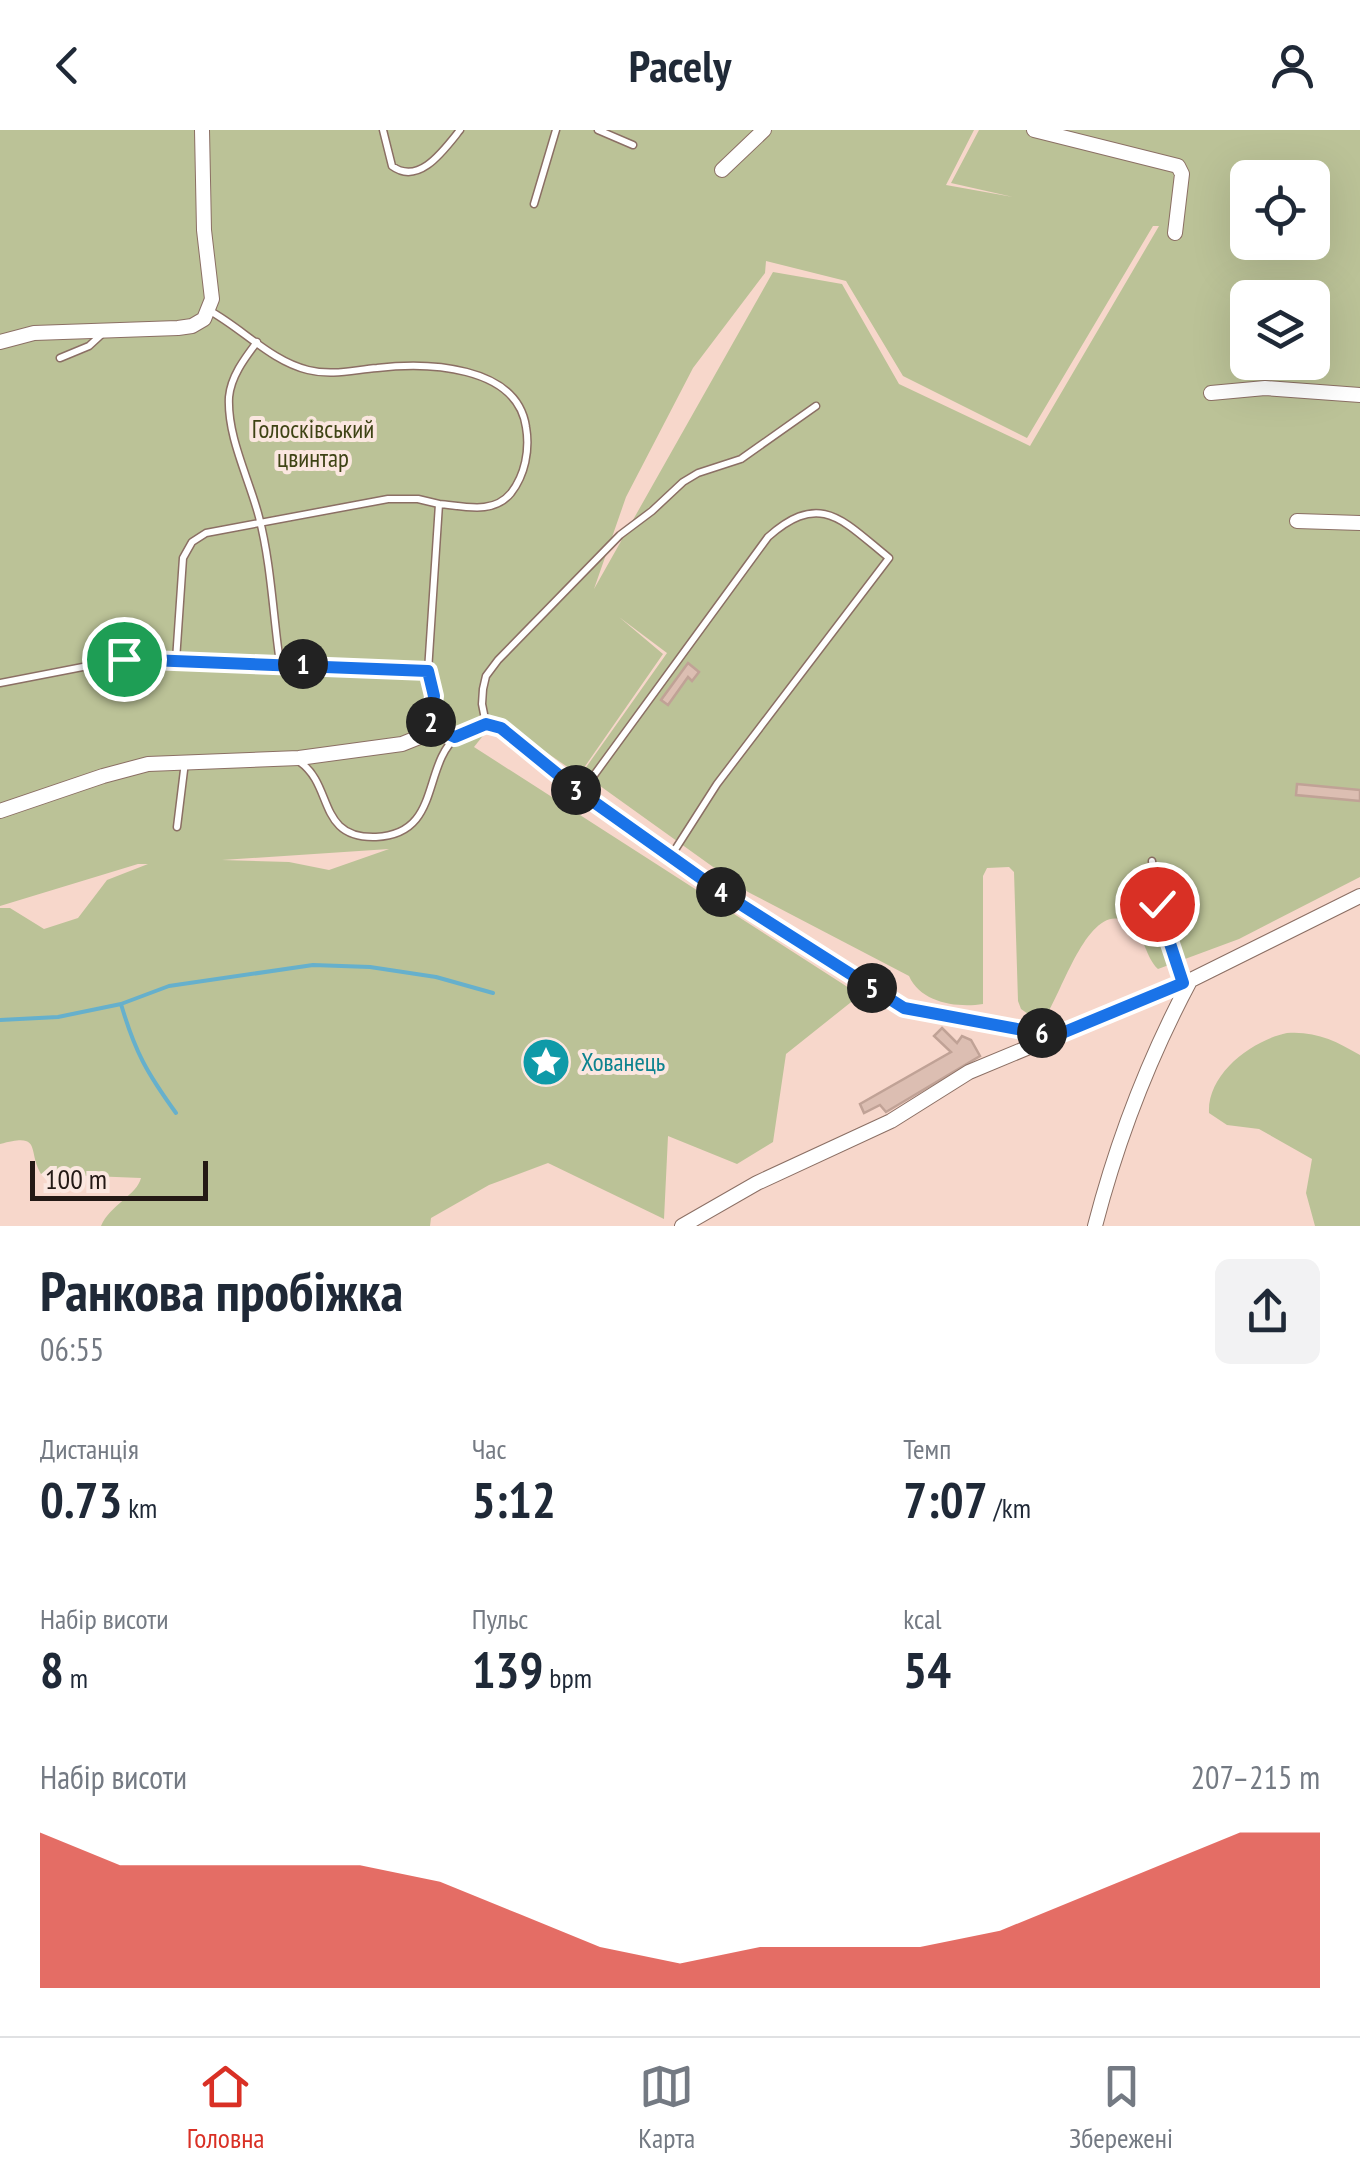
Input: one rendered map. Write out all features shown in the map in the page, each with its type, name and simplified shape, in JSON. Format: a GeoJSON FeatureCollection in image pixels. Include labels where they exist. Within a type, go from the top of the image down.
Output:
{"type":"FeatureCollection","features":[{"type":"Feature","properties":{"kind":"street"},"geometry":{"type":"LineString","coordinates":[[0,342],[34,333],[192,326],[210,310],[202,130]]}},
{"type":"Feature","properties":{"kind":"street"},"geometry":{"type":"LineString","coordinates":[[722,170],[764,130]]}},
{"type":"Feature","properties":{"kind":"street"},"geometry":{"type":"LineString","coordinates":[[1034,130],[1178,166],[1182,174],[1175,232]]}},
{"type":"Feature","properties":{"kind":"street"},"geometry":{"type":"LineString","coordinates":[[1211,393],[1265,388],[1360,395]]}},
{"type":"Feature","properties":{"kind":"street"},"geometry":{"type":"LineString","coordinates":[[1297,521],[1360,524]]}},
{"type":"Feature","properties":{"kind":"street"},"geometry":{"type":"LineString","coordinates":[[0,811],[148,764],[289,758],[402,744],[422,736],[430,726],[434,696],[428,671]]}},
{"type":"Feature","properties":{"kind":"street"},"geometry":{"type":"LineString","coordinates":[[486,724],[510,733],[581,794],[904,1008],[1055,1036]]}},
{"type":"Feature","properties":{"kind":"street"},"geometry":{"type":"LineString","coordinates":[[430,726],[455,737]]}},
{"type":"Feature","properties":{"kind":"street"},"geometry":{"type":"LineString","coordinates":[[682,1226],[757,1182],[892,1121],[969,1072],[1187,982],[1360,896]]}},
{"type":"Feature","properties":{"kind":"street"},"geometry":{"type":"LineString","coordinates":[[1095,1226],[1159,1039],[1187,982]]}},
{"type":"Feature","properties":{"kind":"lane"},"geometry":{"type":"LineString","coordinates":[[383,130],[392,166],[400,172],[410,172],[424,168],[460,130]]}},
{"type":"Feature","properties":{"kind":"lane"},"geometry":{"type":"LineString","coordinates":[[534,204],[556,130]]}},
{"type":"Feature","properties":{"kind":"lane"},"geometry":{"type":"LineString","coordinates":[[598,130],[633,145]]}},
{"type":"Feature","properties":{"kind":"lane"},"geometry":{"type":"LineString","coordinates":[[176,660],[182,558],[192,542],[206,534],[388,498],[494,506],[503,502],[517,484],[526,461],[527,430],[521,409],[506,390],[478,376],[422,366],[341,374],[309,370],[283,361],[210,310]]}},
{"type":"Feature","properties":{"kind":"lane"},"geometry":{"type":"LineString","coordinates":[[60,358],[88,346],[104,331]]}},
{"type":"Feature","properties":{"kind":"lane"},"geometry":{"type":"LineString","coordinates":[[257,342],[240,366],[229,394],[231,426],[260,521],[280,663]]}},
{"type":"Feature","properties":{"kind":"lane"},"geometry":{"type":"LineString","coordinates":[[289,758],[303,764],[314,776],[333,820],[352,833],[378,837],[405,829],[422,814],[444,755],[455,737],[486,724],[482,704],[486,676],[578,576],[683,482],[741,459],[816,406]]}},
{"type":"Feature","properties":{"kind":"lane"},"geometry":{"type":"LineString","coordinates":[[0,682],[124,659],[428,671],[439,504]]}},
{"type":"Feature","properties":{"kind":"lane"},"geometry":{"type":"LineString","coordinates":[[581,794],[768,537],[787,520],[805,512],[835,516],[890,558],[716,784],[671,856]]}},
{"type":"Feature","properties":{"kind":"lane"},"geometry":{"type":"LineString","coordinates":[[177,826],[185,761]]}},
{"type":"Feature","properties":{"kind":"lane"},"geometry":{"type":"LineString","coordinates":[[1152,861],[1157,904],[1187,982]]}},
{"type":"Feature","properties":{"kind":"green space","name":"Голосківський цвинтар"},"geometry":{"type":"Polygon","coordinates":[[[0,130],[974,130],[946,185],[1013,197],[951,183],[979,130],[1360,130],[1360,877],[1239,939],[1158,969],[1130,924],[1115,919],[1101,924],[1077,954],[1041,1023],[1021,1009],[1018,1001],[1014,872],[1009,867],[987,868],[983,876],[983,1004],[941,1002],[922,992],[909,976],[748,892],[582,773],[667,653],[619,617],[663,654],[579,775],[497,718],[474,747],[860,995],[786,1054],[773,1142],[737,1164],[668,1136],[664,1219],[548,1163],[489,1185],[431,1218],[430,1226],[101,1226],[141,1178],[41,1174],[28,1142],[0,1144],[0,908],[10,908],[44,929],[78,918],[107,880],[148,864],[0,906],[0,130]],[[1153,226],[1027,438],[903,376],[846,281],[766,261],[765,273],[693,368],[626,497],[594,589],[773,272],[842,284],[899,384],[1030,446],[1159,226],[1153,226]],[[389,849],[222,860],[289,862],[329,870],[389,849]]]}},
{"type":"Feature","properties":{"kind":"green space"},"geometry":{"type":"Polygon","coordinates":[[[1287,1033],[1325,1038],[1360,1055],[1360,1226],[1315,1226],[1306,1193],[1312,1159],[1259,1129],[1227,1125],[1209,1113],[1216,1085],[1234,1061],[1260,1043],[1287,1033]]]}},
{"type":"Feature","properties":{"kind":"building"},"geometry":{"type":"Polygon","coordinates":[[[688,663],[699,672],[692,681],[688,677],[668,705],[661,700],[688,663]]]}},
{"type":"Feature","properties":{"kind":"building"},"geometry":{"type":"Polygon","coordinates":[[[1297,784],[1360,790],[1360,801],[1296,795],[1297,784]]]}},
{"type":"Feature","properties":{"kind":"building"},"geometry":{"type":"Polygon","coordinates":[[[942,1028],[957,1043],[962,1036],[971,1040],[980,1056],[886,1112],[880,1105],[864,1113],[860,1104],[951,1052],[934,1036],[942,1028]]]}},
{"type":"Feature","properties":{"kind":"waterway"},"geometry":{"type":"LineString","coordinates":[[0,1020],[58,1017],[121,1004],[169,986],[313,965],[370,967],[436,977],[493,993]]}},
{"type":"Feature","properties":{"kind":"waterway"},"geometry":{"type":"LineString","coordinates":[[121,1004],[143,1061],[176,1113]]}},
{"type":"Feature","properties":{"kind":"place","name":"Хованець"},"geometry":{"type":"Point","coordinates":[546,1062]}},
{"type":"Feature","properties":{"kind":"route"},"geometry":{"type":"LineString","coordinates":[[124,659],[428,671],[434,696],[430,726],[455,737],[486,724],[501,728],[577,790],[715,888],[904,1008],[1055,1036],[1183,983],[1157,904]]}}]}
